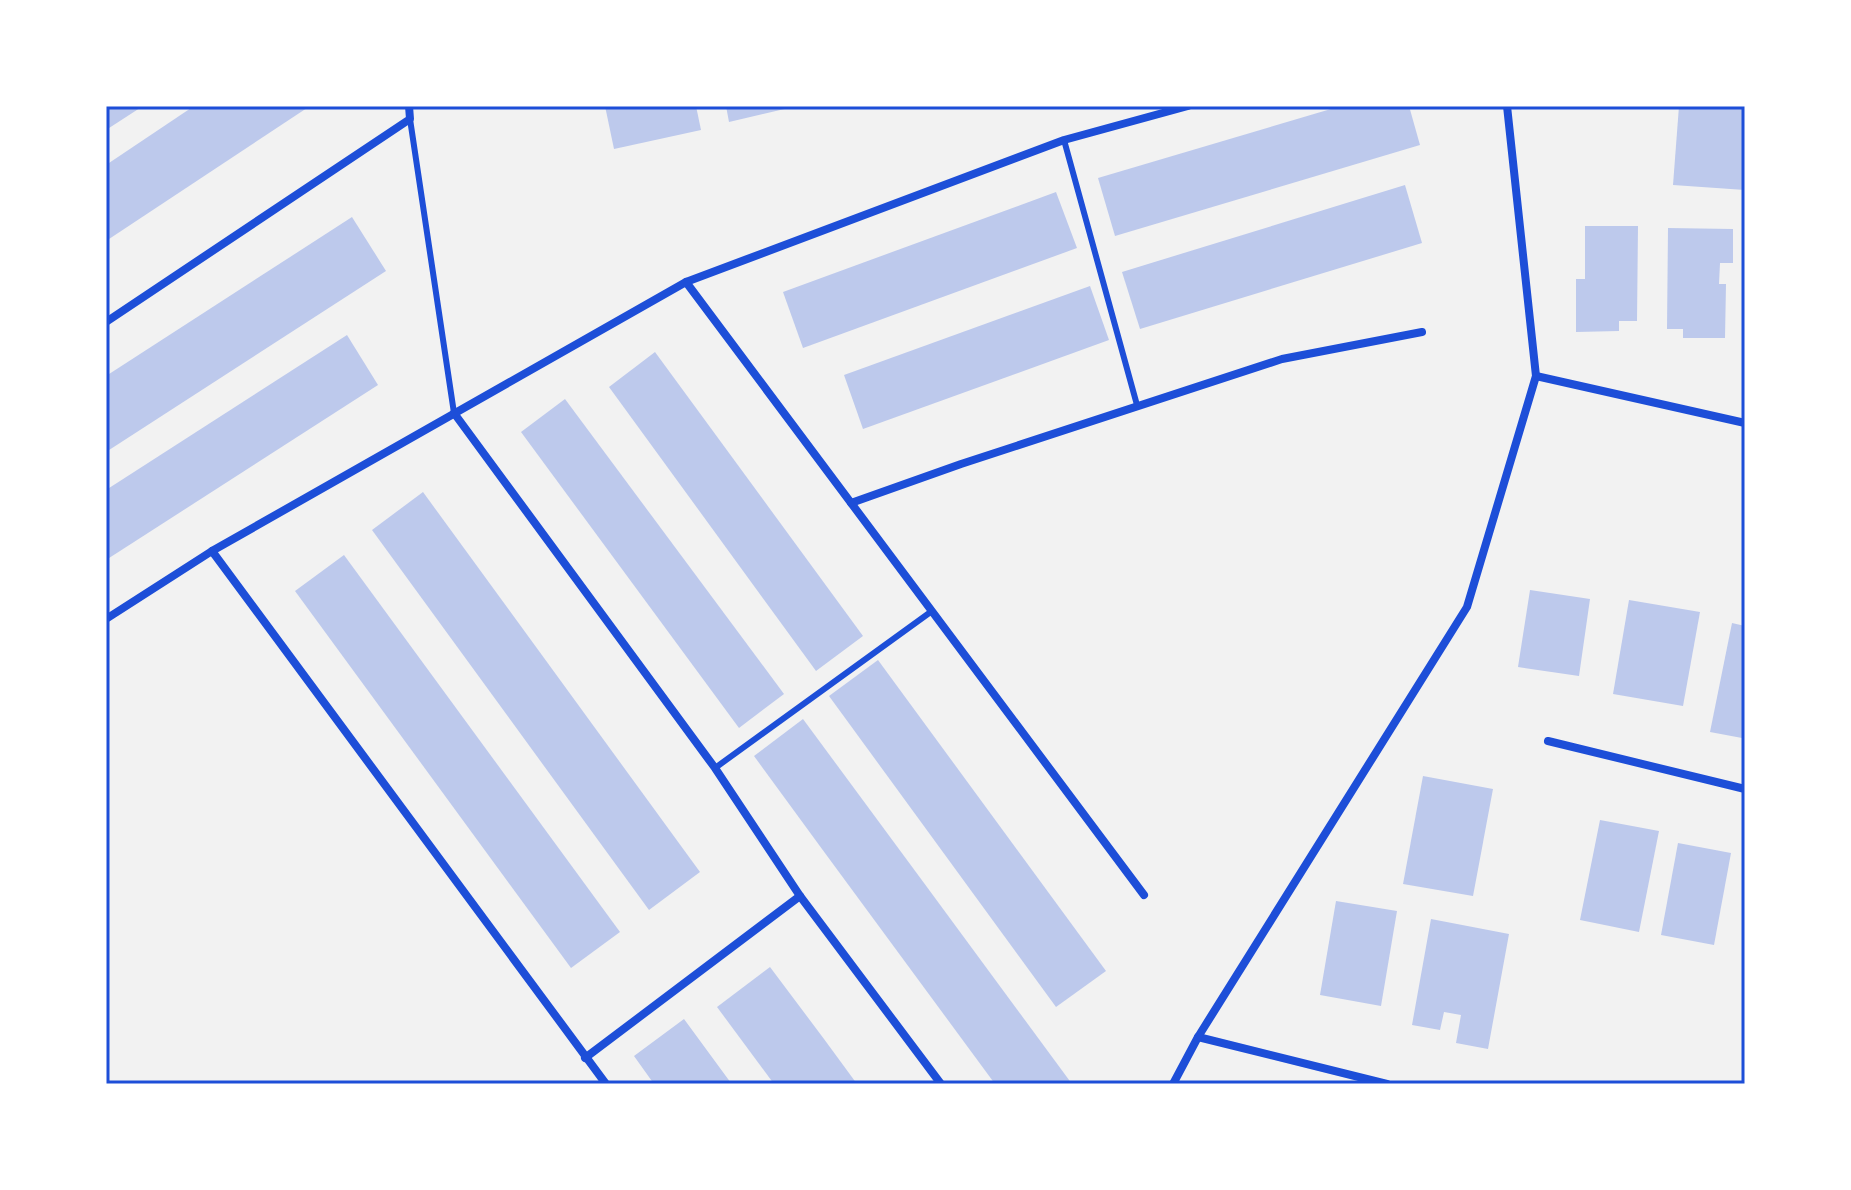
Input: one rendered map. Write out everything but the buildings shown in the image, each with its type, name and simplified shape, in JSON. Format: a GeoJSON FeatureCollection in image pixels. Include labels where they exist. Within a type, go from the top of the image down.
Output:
{"type":"FeatureCollection","features":[{"type":"Feature","properties":{"kind":"street"},"geometry":{"type":"LineString","coordinates":[[106,322],[410,119],[409,106]]}},
{"type":"Feature","properties":{"kind":"street"},"geometry":{"type":"LineString","coordinates":[[106,619],[212,551],[686,282],[1064,140],[1188,106]]}},
{"type":"Feature","properties":{"kind":"street"},"geometry":{"type":"LineString","coordinates":[[1173,1084],[1198,1037],[1467,607],[1536,376],[1507,106]]}},
{"type":"Feature","properties":{"kind":"street"},"geometry":{"type":"LineString","coordinates":[[686,282],[1144,895]]}},
{"type":"Feature","properties":{"kind":"street"},"geometry":{"type":"LineString","coordinates":[[851,503],[1282,359],[1422,332]]}},
{"type":"Feature","properties":{"kind":"street"},"geometry":{"type":"LineString","coordinates":[[1536,376],[1745,423]]}},
{"type":"Feature","properties":{"kind":"street"},"geometry":{"type":"LineString","coordinates":[[454,413],[715,768],[800,896],[941,1084]]}},
{"type":"Feature","properties":{"kind":"street"},"geometry":{"type":"LineString","coordinates":[[212,551],[606,1084]]}},
{"type":"Feature","properties":{"kind":"street"},"geometry":{"type":"LineString","coordinates":[[1548,741],[1745,789]]}},
{"type":"Feature","properties":{"kind":"street"},"geometry":{"type":"LineString","coordinates":[[585,1058],[800,896]]}},
{"type":"Feature","properties":{"kind":"street"},"geometry":{"type":"LineString","coordinates":[[1198,1037],[1387,1084]]}},
{"type":"Feature","properties":{"kind":"lane"},"geometry":{"type":"LineString","coordinates":[[410,119],[454,413]]}},
{"type":"Feature","properties":{"kind":"lane"},"geometry":{"type":"LineString","coordinates":[[1064,140],[1137,405]]}},
{"type":"Feature","properties":{"kind":"lane"},"geometry":{"type":"LineString","coordinates":[[715,768],[932,611]]}}]}
